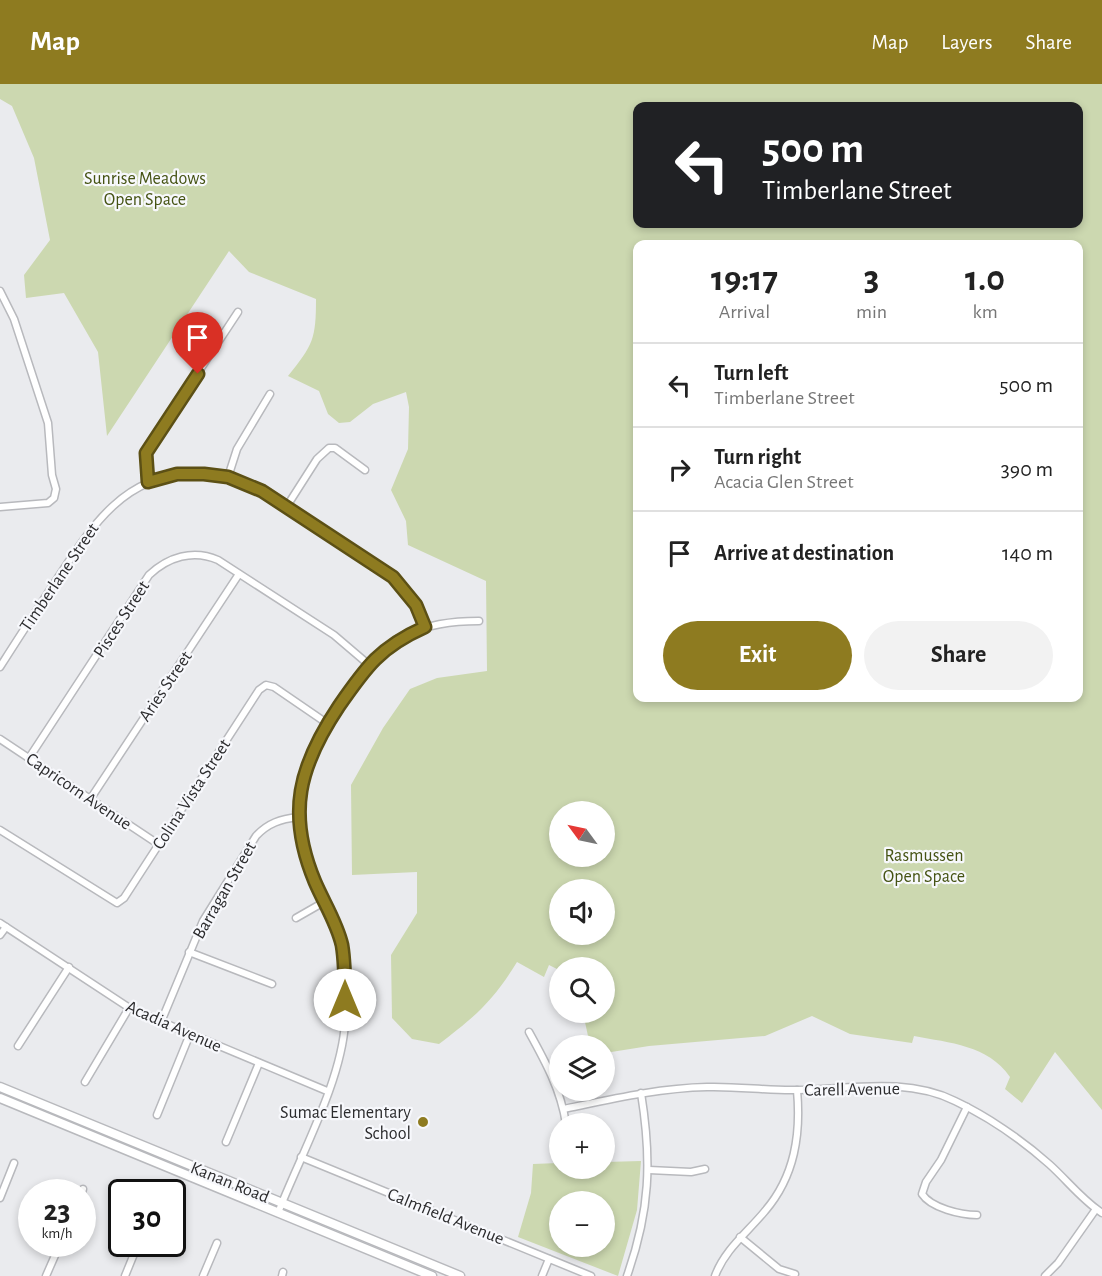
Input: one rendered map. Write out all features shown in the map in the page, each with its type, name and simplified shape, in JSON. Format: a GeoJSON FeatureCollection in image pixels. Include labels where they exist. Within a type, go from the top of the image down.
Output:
{"type":"FeatureCollection","features":[{"type":"Feature","properties":{"kind":"main road","name":"Kanan Road"},"geometry":{"type":"LineString","coordinates":[[0,1087],[460,1276]]}},
{"type":"Feature","properties":{"kind":"main road","name":"Kanan Road"},"geometry":{"type":"LineString","coordinates":[[0,1098],[432,1276]]}},
{"type":"Feature","properties":{"kind":"street"},"geometry":{"type":"LineString","coordinates":[[0,291],[18,329],[48,423],[52,475],[56,489],[54,498],[48,503],[0,507]]}},
{"type":"Feature","properties":{"kind":"street"},"geometry":{"type":"LineString","coordinates":[[148,482],[146,453],[238,312]]}},
{"type":"Feature","properties":{"kind":"street"},"geometry":{"type":"LineString","coordinates":[[228,477],[237,449],[270,394]]}},
{"type":"Feature","properties":{"kind":"street"},"geometry":{"type":"LineString","coordinates":[[287,506],[317,459],[329,448],[335,448],[365,470]]}},
{"type":"Feature","properties":{"kind":"street","name":"Timberlane Street"},"geometry":{"type":"LineString","coordinates":[[0,667],[88,531],[107,510],[127,494],[148,482],[177,474],[228,477],[262,491],[287,506],[393,577],[416,605],[425,627]]}},
{"type":"Feature","properties":{"kind":"street","name":"Pisces Street"},"geometry":{"type":"LineString","coordinates":[[29,758],[149,575],[159,566],[177,558],[207,555],[334,635],[368,664]]}},
{"type":"Feature","properties":{"kind":"street","name":"Aries Street"},"geometry":{"type":"LineString","coordinates":[[91,798],[239,574]]}},
{"type":"Feature","properties":{"kind":"street"},"geometry":{"type":"LineString","coordinates":[[278,1213],[344,1045],[345,964],[336,927],[324,902],[302,840],[298,817],[304,772],[317,740],[368,664],[407,635],[425,627],[479,621]]}},
{"type":"Feature","properties":{"kind":"street","name":"Colina Vista Street"},"geometry":{"type":"LineString","coordinates":[[0,830],[117,903],[124,898],[259,690],[266,685],[274,687],[328,724]]}},
{"type":"Feature","properties":{"kind":"street","name":"Capricorn Avenue"},"geometry":{"type":"LineString","coordinates":[[0,739],[158,844]]}},
{"type":"Feature","properties":{"kind":"street","name":"Barragan Street"},"geometry":{"type":"LineString","coordinates":[[161,1022],[203,921],[256,836],[265,826],[280,819],[298,817]]}},
{"type":"Feature","properties":{"kind":"street"},"geometry":{"type":"LineString","coordinates":[[296,918],[324,902]]}},
{"type":"Feature","properties":{"kind":"street"},"geometry":{"type":"LineString","coordinates":[[0,936],[3,925]]}},
{"type":"Feature","properties":{"kind":"street","name":"Acadia Avenue"},"geometry":{"type":"LineString","coordinates":[[3,925],[129,1008],[327,1091]]}},
{"type":"Feature","properties":{"kind":"street"},"geometry":{"type":"LineString","coordinates":[[189,952],[272,984]]}},
{"type":"Feature","properties":{"kind":"street"},"geometry":{"type":"LineString","coordinates":[[18,1046],[69,968]]}},
{"type":"Feature","properties":{"kind":"street"},"geometry":{"type":"LineString","coordinates":[[85,1082],[129,1008]]}},
{"type":"Feature","properties":{"kind":"street"},"geometry":{"type":"LineString","coordinates":[[529,1032],[548,1067],[565,1113]]}},
{"type":"Feature","properties":{"kind":"street"},"geometry":{"type":"LineString","coordinates":[[156,1115],[190,1034]]}},
{"type":"Feature","properties":{"kind":"street"},"geometry":{"type":"LineString","coordinates":[[226,1142],[260,1063]]}},
{"type":"Feature","properties":{"kind":"street","name":"Carell Avenue"},"geometry":{"type":"LineString","coordinates":[[564,1109],[641,1094],[709,1087],[797,1090],[892,1086],[916,1088],[937,1093],[967,1107],[1047,1162],[1099,1211]]}},
{"type":"Feature","properties":{"kind":"street"},"geometry":{"type":"LineString","coordinates":[[715,1276],[740,1237],[777,1196],[789,1171],[797,1145],[797,1090]]}},
{"type":"Feature","properties":{"kind":"street"},"geometry":{"type":"LineString","coordinates":[[627,1276],[645,1214],[649,1170],[641,1094]]}},
{"type":"Feature","properties":{"kind":"street"},"geometry":{"type":"LineString","coordinates":[[967,1107],[941,1160],[926,1182],[922,1194],[926,1200],[964,1215],[977,1215]]}},
{"type":"Feature","properties":{"kind":"street","name":"Calmfield Avenue"},"geometry":{"type":"LineString","coordinates":[[301,1157],[591,1276]]}},
{"type":"Feature","properties":{"kind":"street"},"geometry":{"type":"LineString","coordinates":[[0,1197],[14,1163]]}},
{"type":"Feature","properties":{"kind":"street"},"geometry":{"type":"LineString","coordinates":[[649,1170],[691,1172],[705,1169]]}},
{"type":"Feature","properties":{"kind":"street"},"geometry":{"type":"LineString","coordinates":[[1045,1276],[1099,1211]]}},
{"type":"Feature","properties":{"kind":"street"},"geometry":{"type":"LineString","coordinates":[[740,1237],[779,1269],[795,1274]]}},
{"type":"Feature","properties":{"kind":"street"},"geometry":{"type":"LineString","coordinates":[[203,1276],[217,1243]]}},
{"type":"Feature","properties":{"kind":"street"},"geometry":{"type":"LineString","coordinates":[[46,1276],[54,1257]]}},
{"type":"Feature","properties":{"kind":"street"},"geometry":{"type":"LineString","coordinates":[[125,1276],[133,1257]]}},
{"type":"Feature","properties":{"kind":"street"},"geometry":{"type":"LineString","coordinates":[[542,1276],[549,1258]]}},
{"type":"Feature","properties":{"kind":"green space","name":"Rasmussen Open Space"},"geometry":{"type":"Polygon","coordinates":[[[0,84],[1102,84],[1102,1110],[1055,1052],[1022,1103],[1005,1089],[1010,1077],[1001,1066],[991,1058],[967,1047],[914,1036],[912,1043],[850,1034],[812,1016],[765,1036],[649,1046],[615,1051],[615,1035],[588,1035],[585,1023],[615,1023],[615,957],[549,957],[549,965],[544,977],[517,962],[483,1007],[439,1044],[412,1039],[392,1018],[391,955],[417,913],[417,872],[352,875],[351,785],[383,728],[410,689],[437,678],[487,671],[486,581],[408,545],[406,521],[391,490],[408,449],[409,407],[406,392],[373,404],[350,422],[339,423],[328,414],[319,391],[288,376],[308,349],[314,333],[316,299],[249,272],[229,251],[107,436],[98,352],[64,293],[26,298],[24,275],[50,240],[34,158],[12,106],[0,99],[0,84]]]}},
{"type":"Feature","properties":{"kind":"green space"},"geometry":{"type":"Polygon","coordinates":[[[641,1161],[637,1210],[618,1276],[569,1257],[615,1257],[615,1191],[549,1191],[549,1249],[518,1237],[531,1193],[533,1164],[549,1163],[549,1179],[615,1179],[615,1162],[641,1161]]]}},
{"type":"Feature","properties":{"kind":"place","name":"Sumac Elementary School"},"geometry":{"type":"Point","coordinates":[423,1122]}},
{"type":"Feature","properties":{"kind":"route"},"geometry":{"type":"LineString","coordinates":[[198,374],[146,453],[145,466],[148,482],[177,474],[204,474],[228,477],[262,491],[393,577],[406,589],[425,627],[390,646],[368,664],[317,740],[304,772],[300,790],[298,817],[302,840],[312,875],[336,927],[341,944],[345,964],[345,1000]]}},
{"type":"Feature","properties":{"kind":"park label","name":"Sunrise Meadows Open Space"},"geometry":{"type":"Point","coordinates":[145,188]}}]}
